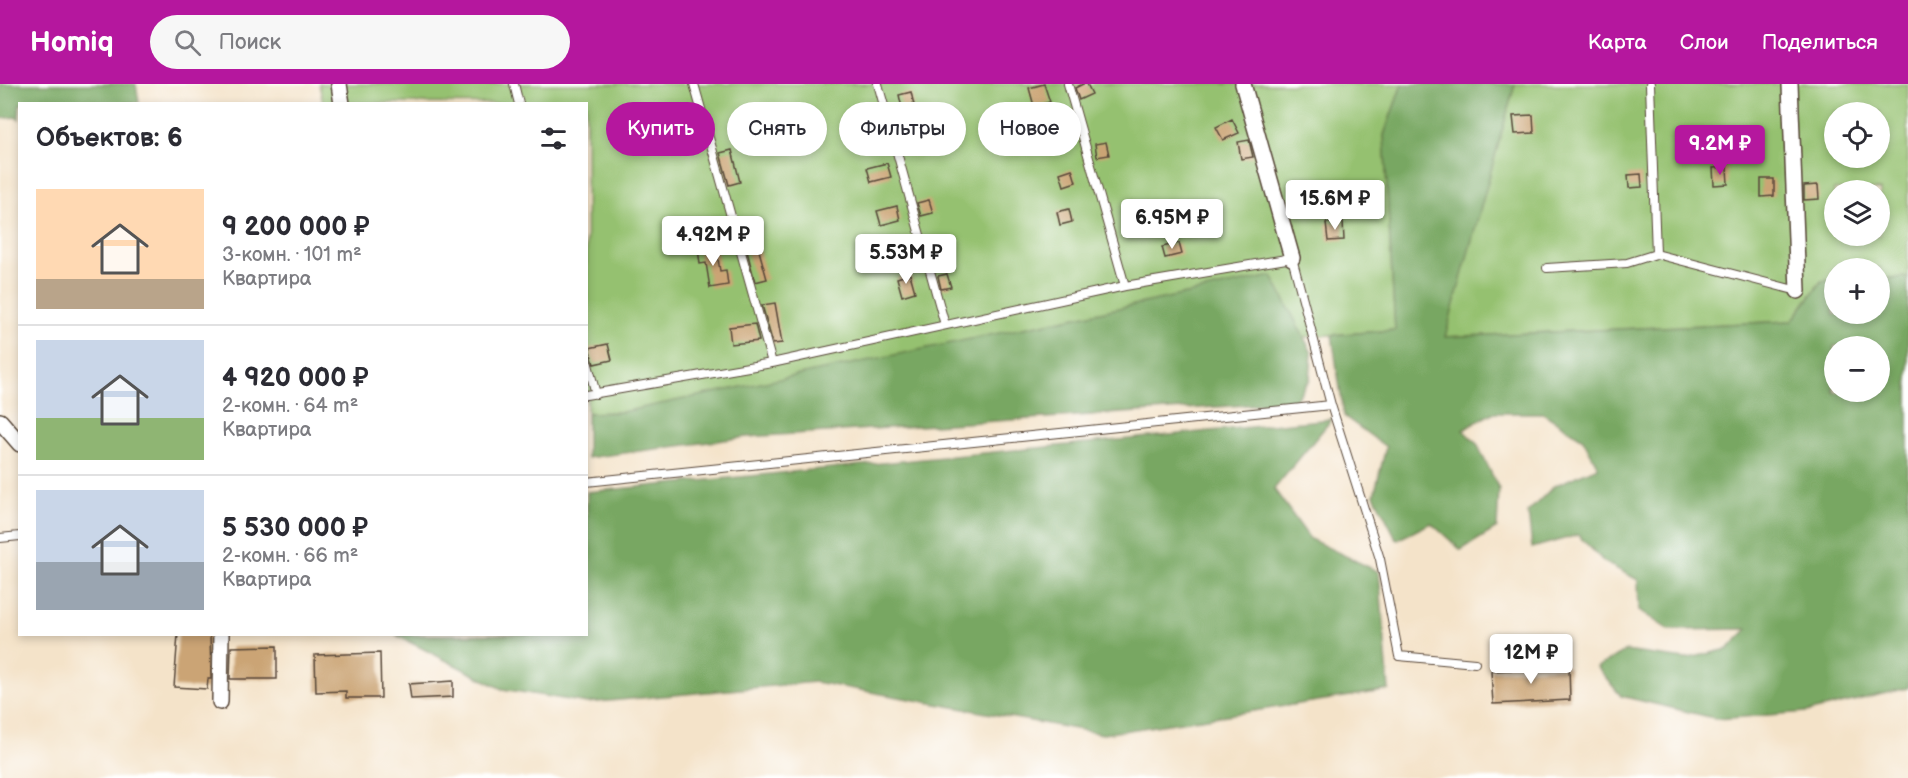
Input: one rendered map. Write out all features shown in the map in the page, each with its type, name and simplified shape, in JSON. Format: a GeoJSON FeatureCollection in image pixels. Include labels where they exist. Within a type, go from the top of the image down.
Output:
{"type":"FeatureCollection","features":[{"type":"Feature","properties":{"kind":"street"},"geometry":{"type":"LineString","coordinates":[[339,84],[342,102]]}},
{"type":"Feature","properties":{"kind":"street"},"geometry":{"type":"LineString","coordinates":[[1243,84],[1292,258]]}},
{"type":"Feature","properties":{"kind":"street"},"geometry":{"type":"LineString","coordinates":[[1790,84],[1798,291]]}},
{"type":"Feature","properties":{"kind":"street"},"geometry":{"type":"LineString","coordinates":[[0,421],[18,442]]}},
{"type":"Feature","properties":{"kind":"street"},"geometry":{"type":"LineString","coordinates":[[220,702],[221,636]]}},
{"type":"Feature","properties":{"kind":"lane"},"geometry":{"type":"LineString","coordinates":[[514,84],[518,102]]}},
{"type":"Feature","properties":{"kind":"lane"},"geometry":{"type":"LineString","coordinates":[[694,84],[772,363]]}},
{"type":"Feature","properties":{"kind":"lane"},"geometry":{"type":"LineString","coordinates":[[878,84],[945,325]]}},
{"type":"Feature","properties":{"kind":"lane"},"geometry":{"type":"LineString","coordinates":[[1068,84],[1125,286]]}},
{"type":"Feature","properties":{"kind":"lane"},"geometry":{"type":"LineString","coordinates":[[1650,84],[1656,254]]}},
{"type":"Feature","properties":{"kind":"lane"},"geometry":{"type":"LineString","coordinates":[[1547,268],[1627,263],[1656,254],[1798,291]]}},
{"type":"Feature","properties":{"kind":"lane"},"geometry":{"type":"LineString","coordinates":[[588,395],[772,363],[1125,286],[1292,258],[1331,405],[1380,559],[1399,656],[1475,663]]}},
{"type":"Feature","properties":{"kind":"lane"},"geometry":{"type":"LineString","coordinates":[[588,364],[596,394]]}},
{"type":"Feature","properties":{"kind":"lane"},"geometry":{"type":"LineString","coordinates":[[588,482],[1331,405]]}},
{"type":"Feature","properties":{"kind":"lane"},"geometry":{"type":"LineString","coordinates":[[0,538],[18,536]]}},
{"type":"Feature","properties":{"kind":"green space"},"geometry":{"type":"Polygon","coordinates":[[[0,84],[136,84],[139,102],[18,102],[18,118],[0,119],[0,84]]]}},
{"type":"Feature","properties":{"kind":"green space"},"geometry":{"type":"Polygon","coordinates":[[[319,84],[1402,84],[1384,135],[1395,330],[1291,338],[622,412],[588,413],[588,102],[323,102],[319,84]]]}},
{"type":"Feature","properties":{"kind":"green space"},"geometry":{"type":"Polygon","coordinates":[[[1402,84],[1515,84],[1445,337],[1792,321],[1824,281],[1824,324],[1890,324],[1890,278],[1908,277],[1908,688],[1807,712],[1718,719],[1621,696],[1597,667],[1625,651],[1685,659],[1728,649],[1748,629],[1669,630],[1639,610],[1638,580],[1604,562],[1578,535],[1532,548],[1528,512],[1554,486],[1598,467],[1583,439],[1543,413],[1492,413],[1463,430],[1477,444],[1499,489],[1497,528],[1461,550],[1431,523],[1397,540],[1374,495],[1386,447],[1344,416],[1332,335],[1395,330],[1384,135],[1402,84]]]}},
{"type":"Feature","properties":{"kind":"green space"},"geometry":{"type":"Polygon","coordinates":[[[1515,84],[1908,84],[1908,277],[1890,278],[1890,258],[1824,258],[1824,281],[1821,281],[1792,321],[1444,337],[1515,84]]]}},
{"type":"Feature","properties":{"kind":"green space"},"geometry":{"type":"Polygon","coordinates":[[[1272,276],[1312,353],[1310,379],[1294,402],[747,437],[588,458],[588,413],[622,412],[1272,276]]]}},
{"type":"Feature","properties":{"kind":"green space"},"geometry":{"type":"Polygon","coordinates":[[[1332,419],[1274,489],[1310,539],[1379,572],[1389,690],[1103,734],[815,682],[587,703],[502,689],[398,636],[588,636],[588,492],[1332,419]]]}},
{"type":"Feature","properties":{"kind":"building"},"geometry":{"type":"Polygon","coordinates":[[[1044,84],[1050,102],[1033,102],[1029,88],[1044,84]]]}},
{"type":"Feature","properties":{"kind":"building"},"geometry":{"type":"Polygon","coordinates":[[[1087,84],[1092,94],[1079,100],[1075,88],[1087,84]]]}},
{"type":"Feature","properties":{"kind":"building"},"geometry":{"type":"Polygon","coordinates":[[[911,92],[913,102],[901,102],[899,95],[911,92]]]}},
{"type":"Feature","properties":{"kind":"building"},"geometry":{"type":"Polygon","coordinates":[[[1533,115],[1534,133],[1515,134],[1513,116],[1533,115]]]}},
{"type":"Feature","properties":{"kind":"building"},"geometry":{"type":"Polygon","coordinates":[[[1232,119],[1239,133],[1223,140],[1216,127],[1232,119]]]}},
{"type":"Feature","properties":{"kind":"building"},"geometry":{"type":"Polygon","coordinates":[[[1249,140],[1253,157],[1241,159],[1238,142],[1249,140]]]}},
{"type":"Feature","properties":{"kind":"building"},"geometry":{"type":"Polygon","coordinates":[[[1106,142],[1109,155],[1097,157],[1095,144],[1106,142]]]}},
{"type":"Feature","properties":{"kind":"building"},"geometry":{"type":"Polygon","coordinates":[[[727,151],[727,156],[734,156],[740,182],[729,185],[720,153],[727,151]]]}},
{"type":"Feature","properties":{"kind":"building"},"geometry":{"type":"Polygon","coordinates":[[[887,163],[891,177],[871,182],[867,168],[887,163]]]}},
{"type":"Feature","properties":{"kind":"building"},"geometry":{"type":"Polygon","coordinates":[[[1727,167],[1728,184],[1714,185],[1713,168],[1727,167]]]}},
{"type":"Feature","properties":{"kind":"building"},"geometry":{"type":"Polygon","coordinates":[[[1072,169],[1076,182],[1064,186],[1060,173],[1072,169]]]}},
{"type":"Feature","properties":{"kind":"building"},"geometry":{"type":"Polygon","coordinates":[[[1641,174],[1642,187],[1629,188],[1628,175],[1641,174]]]}},
{"type":"Feature","properties":{"kind":"building"},"geometry":{"type":"Polygon","coordinates":[[[1761,179],[1774,179],[1774,196],[1761,197],[1761,179]]]}},
{"type":"Feature","properties":{"kind":"building"},"geometry":{"type":"Polygon","coordinates":[[[1818,185],[1819,199],[1804,200],[1804,186],[1818,185]]]}},
{"type":"Feature","properties":{"kind":"building"},"geometry":{"type":"Polygon","coordinates":[[[929,200],[933,213],[921,216],[917,203],[929,200]]]}},
{"type":"Feature","properties":{"kind":"building"},"geometry":{"type":"Polygon","coordinates":[[[897,206],[900,220],[881,225],[877,211],[897,206]]]}},
{"type":"Feature","properties":{"kind":"building"},"geometry":{"type":"Polygon","coordinates":[[[1069,209],[1072,222],[1060,225],[1057,212],[1069,209]]]}},
{"type":"Feature","properties":{"kind":"building"},"geometry":{"type":"Polygon","coordinates":[[[1343,222],[1344,240],[1328,241],[1326,223],[1343,222]]]}},
{"type":"Feature","properties":{"kind":"building"},"geometry":{"type":"Polygon","coordinates":[[[756,240],[767,279],[755,282],[745,243],[756,240]]]}},
{"type":"Feature","properties":{"kind":"building"},"geometry":{"type":"Polygon","coordinates":[[[1179,243],[1182,254],[1165,258],[1162,247],[1179,243]]]}},
{"type":"Feature","properties":{"kind":"building"},"geometry":{"type":"Polygon","coordinates":[[[716,246],[720,271],[726,270],[728,285],[710,288],[706,263],[700,264],[698,249],[716,246]]]}},
{"type":"Feature","properties":{"kind":"building"},"geometry":{"type":"Polygon","coordinates":[[[910,274],[915,292],[902,296],[897,278],[910,274]]]}},
{"type":"Feature","properties":{"kind":"building"},"geometry":{"type":"Polygon","coordinates":[[[947,274],[951,287],[941,289],[938,276],[947,274]]]}},
{"type":"Feature","properties":{"kind":"building"},"geometry":{"type":"Polygon","coordinates":[[[775,303],[782,343],[773,344],[762,305],[775,303]]]}},
{"type":"Feature","properties":{"kind":"building"},"geometry":{"type":"Polygon","coordinates":[[[755,324],[759,341],[731,344],[729,327],[755,324]]]}},
{"type":"Feature","properties":{"kind":"building"},"geometry":{"type":"Polygon","coordinates":[[[608,344],[612,360],[594,364],[589,348],[608,344]]]}},
{"type":"Feature","properties":{"kind":"building"},"geometry":{"type":"Polygon","coordinates":[[[178,636],[210,636],[211,679],[208,679],[207,689],[174,687],[178,636]]]}},
{"type":"Feature","properties":{"kind":"building"},"geometry":{"type":"Polygon","coordinates":[[[277,646],[277,679],[230,679],[231,647],[277,646]]]}},
{"type":"Feature","properties":{"kind":"building"},"geometry":{"type":"Polygon","coordinates":[[[380,653],[381,698],[346,698],[346,691],[316,692],[315,655],[380,653]]]}},
{"type":"Feature","properties":{"kind":"building"},"geometry":{"type":"Polygon","coordinates":[[[1569,667],[1570,700],[1493,704],[1491,671],[1569,667]]]}},
{"type":"Feature","properties":{"kind":"building"},"geometry":{"type":"Polygon","coordinates":[[[453,681],[453,697],[411,699],[409,684],[453,681]]]}}]}
